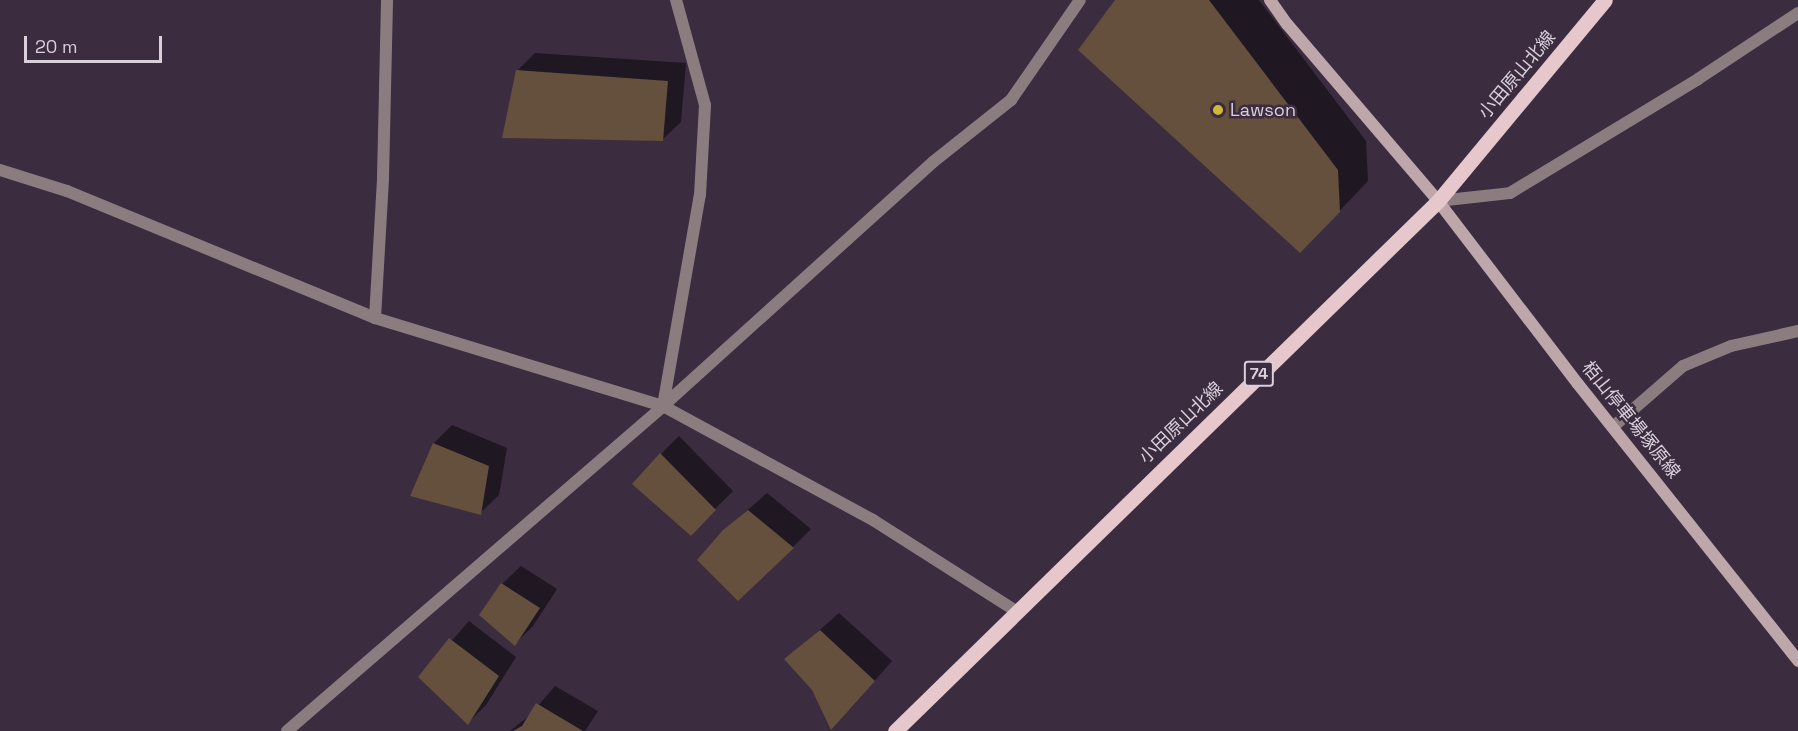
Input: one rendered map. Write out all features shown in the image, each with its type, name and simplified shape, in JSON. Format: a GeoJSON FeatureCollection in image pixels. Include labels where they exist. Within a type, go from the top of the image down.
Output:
{"type":"FeatureCollection","features":[{"type":"Feature","properties":{"kind":"main road","name":"栢山停車場塚原線"},"geometry":{"type":"LineString","coordinates":[[1270,0],[1287,24],[1438,201],[1578,384],[1614,426],[1798,662]]}},
{"type":"Feature","properties":{"kind":"main road","name":"小田原山北線"},"geometry":{"type":"LineString","coordinates":[[895,731],[1438,201],[1605,0]]}},
{"type":"Feature","properties":{"kind":"street"},"geometry":{"type":"LineString","coordinates":[[375,318],[383,178],[387,0]]}},
{"type":"Feature","properties":{"kind":"street"},"geometry":{"type":"LineString","coordinates":[[663,406],[700,195],[705,105],[676,0]]}},
{"type":"Feature","properties":{"kind":"street"},"geometry":{"type":"LineString","coordinates":[[287,731],[663,406],[933,162],[1011,100],[1080,0]]}},
{"type":"Feature","properties":{"kind":"street"},"geometry":{"type":"LineString","coordinates":[[1438,201],[1510,193],[1698,79],[1798,13]]}},
{"type":"Feature","properties":{"kind":"street"},"geometry":{"type":"LineString","coordinates":[[0,170],[67,191],[375,318],[663,406],[873,520],[1016,611]]}},
{"type":"Feature","properties":{"kind":"street"},"geometry":{"type":"LineString","coordinates":[[1614,426],[1683,366],[1731,346],[1798,331]]}},
{"type":"Feature","properties":{"kind":"building","name":"Lawson"},"geometry":{"type":"Polygon","coordinates":[[[1115,0],[1209,0],[1338,170],[1340,212],[1300,253],[1078,50],[1115,0]]]}},
{"type":"Feature","properties":{"kind":"building"},"geometry":{"type":"Polygon","coordinates":[[[516,70],[668,81],[663,141],[502,138],[516,70]]]}},
{"type":"Feature","properties":{"kind":"building"},"geometry":{"type":"Polygon","coordinates":[[[433,443],[489,466],[481,515],[410,496],[433,443]]]}},
{"type":"Feature","properties":{"kind":"building"},"geometry":{"type":"Polygon","coordinates":[[[660,453],[716,510],[691,536],[632,484],[660,453]]]}},
{"type":"Feature","properties":{"kind":"building"},"geometry":{"type":"Polygon","coordinates":[[[748,510],[794,548],[738,601],[697,560],[723,530],[748,510]]]}},
{"type":"Feature","properties":{"kind":"building"},"geometry":{"type":"Polygon","coordinates":[[[501,583],[540,608],[515,646],[479,615],[501,583]]]}},
{"type":"Feature","properties":{"kind":"building"},"geometry":{"type":"Polygon","coordinates":[[[820,630],[875,681],[831,730],[812,690],[784,659],[820,630]]]}},
{"type":"Feature","properties":{"kind":"building"},"geometry":{"type":"Polygon","coordinates":[[[449,638],[499,676],[468,725],[418,677],[449,638]]]}},
{"type":"Feature","properties":{"kind":"building"},"geometry":{"type":"Polygon","coordinates":[[[536,703],[583,731],[513,731],[522,726],[536,703]]]}},
{"type":"Feature","properties":{"kind":"place","name":"Lawson"},"geometry":{"type":"Point","coordinates":[1218,110]}}]}
